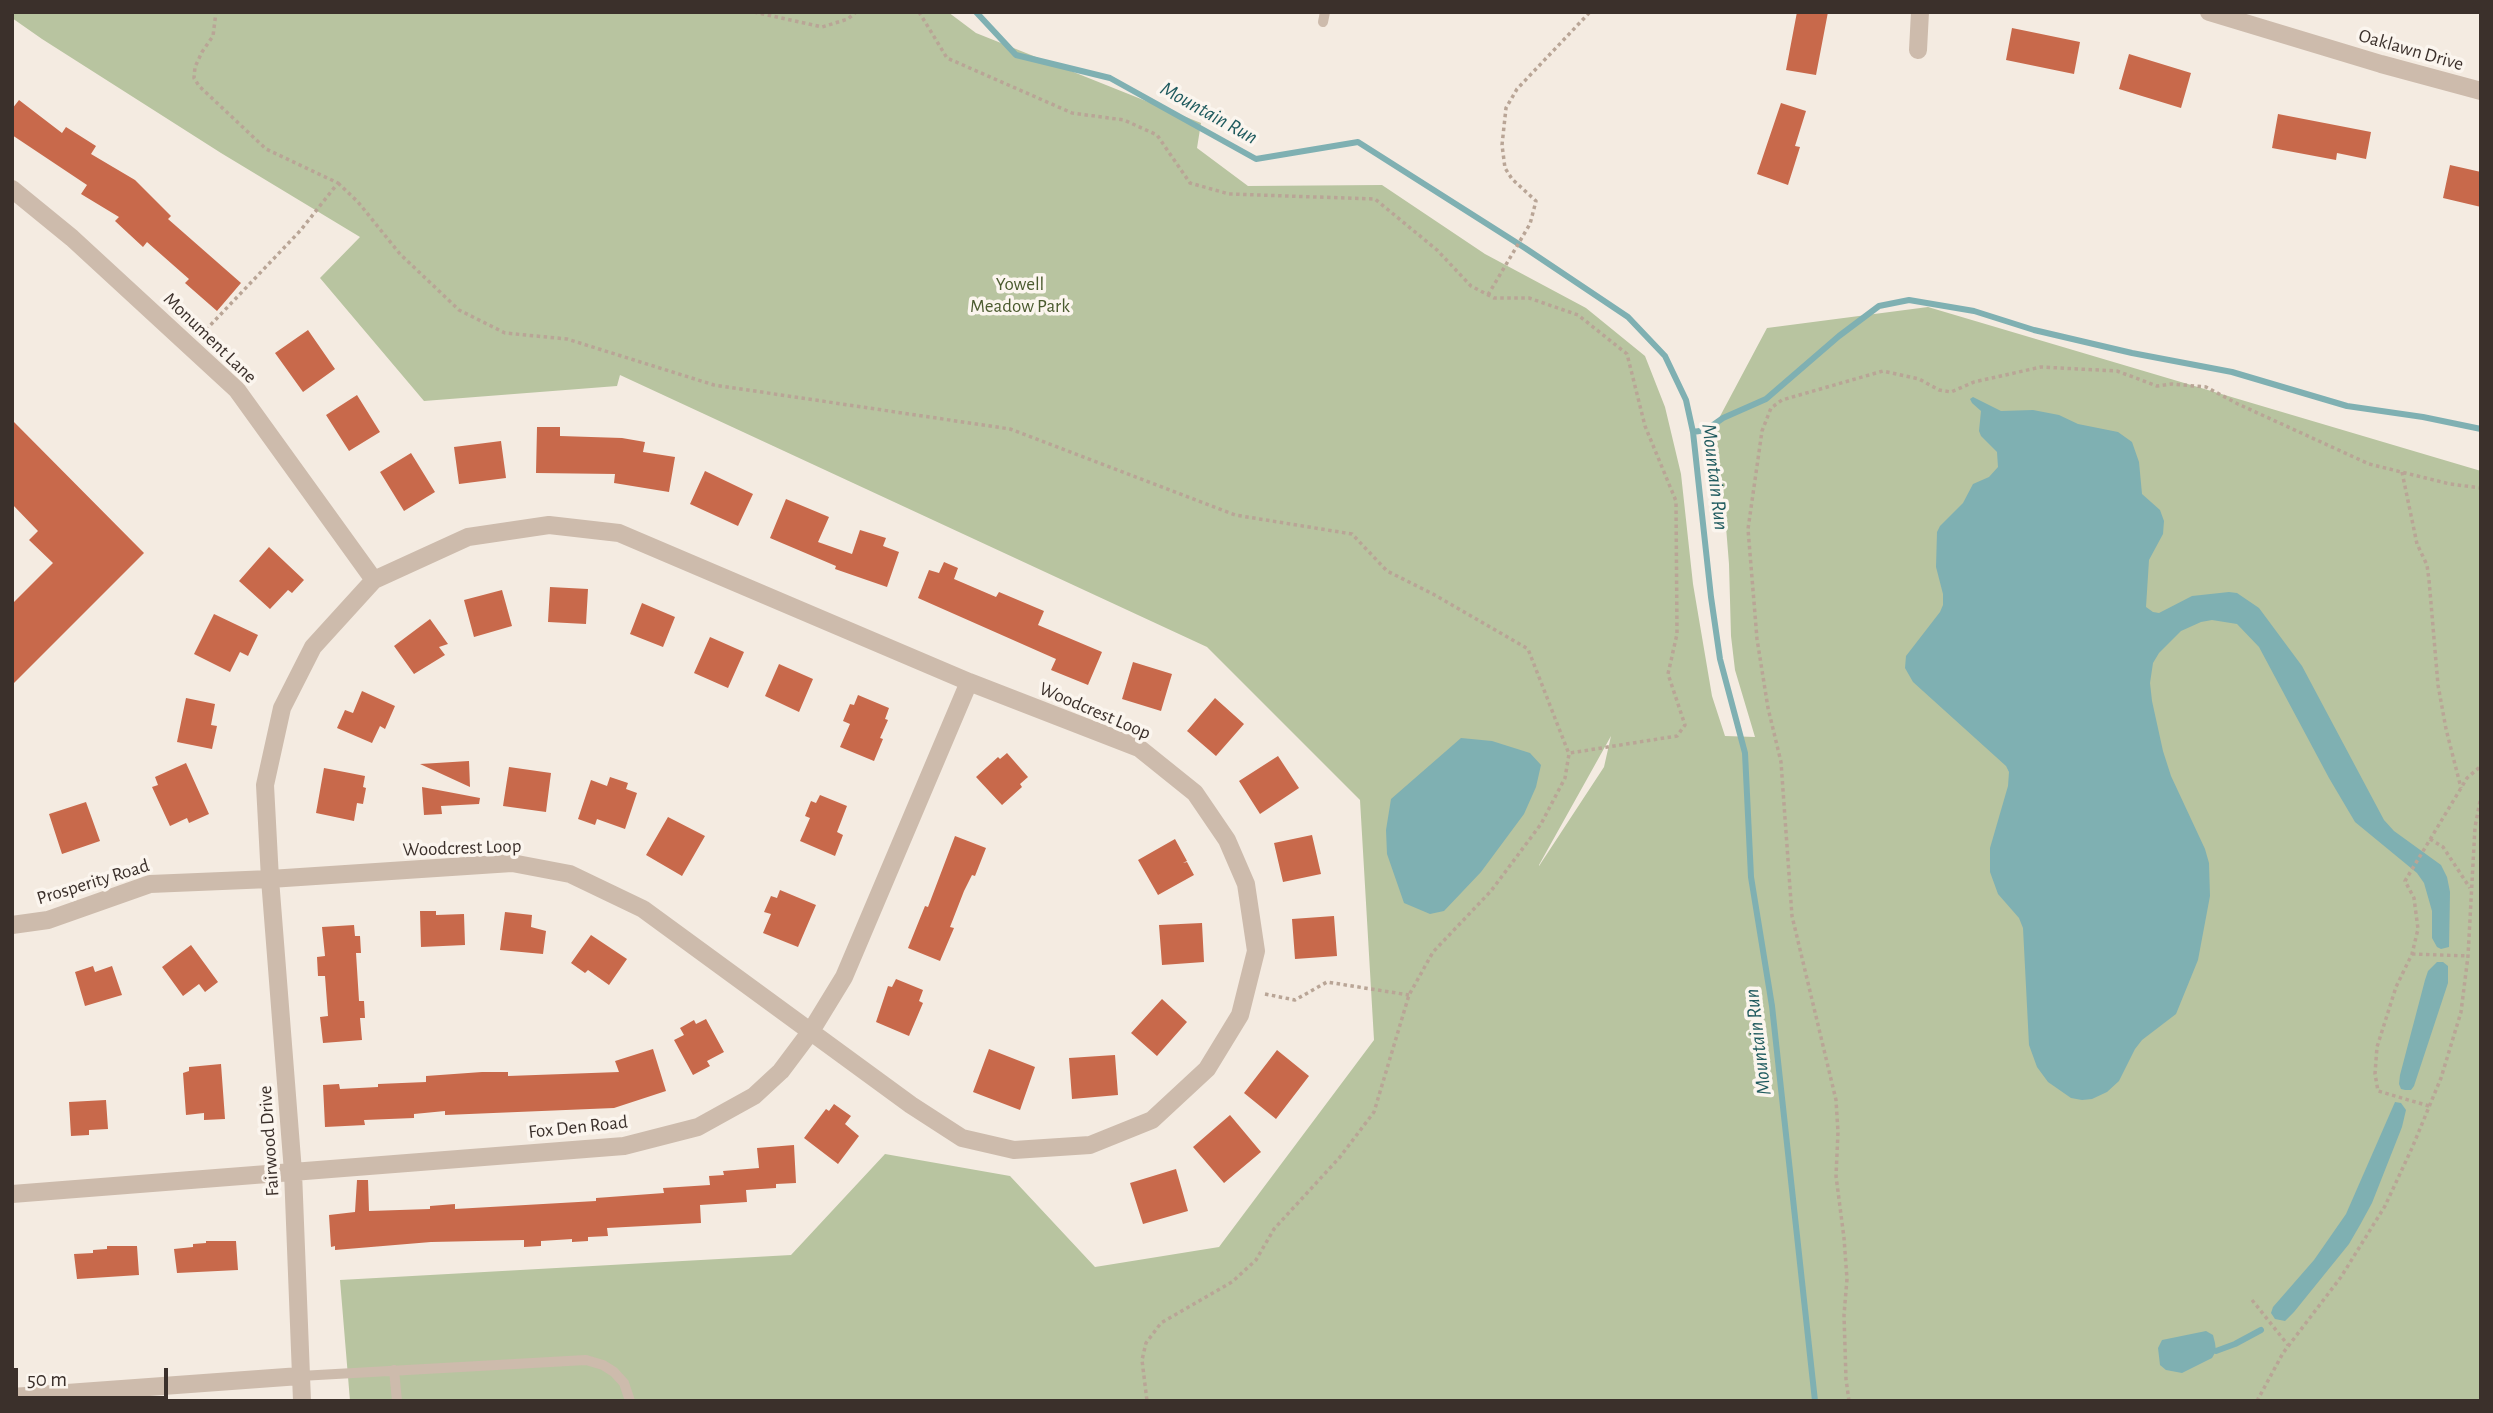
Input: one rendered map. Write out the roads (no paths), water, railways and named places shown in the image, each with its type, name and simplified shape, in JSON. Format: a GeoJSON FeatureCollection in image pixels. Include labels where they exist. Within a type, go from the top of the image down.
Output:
{"type":"FeatureCollection","features":[{"type":"Feature","properties":{"kind":"street"},"geometry":{"type":"LineString","coordinates":[[1918,50],[1920,12]]}},
{"type":"Feature","properties":{"kind":"street","name":"Oaklawn Drive"},"geometry":{"type":"LineString","coordinates":[[2209,12],[2481,91]]}},
{"type":"Feature","properties":{"kind":"street","name":"Monument Lane"},"geometry":{"type":"LineString","coordinates":[[12,188],[72,238],[237,390],[374,580]]}},
{"type":"Feature","properties":{"kind":"street","name":"Woodcrest Loop"},"geometry":{"type":"LineString","coordinates":[[549,526],[619,533],[969,682],[1139,748],[1195,793],[1227,840],[1246,884],[1256,951],[1240,1015],[1207,1069],[1152,1120],[1090,1145],[1014,1150],[962,1138],[911,1105],[643,909],[570,874],[512,863],[271,878],[265,785],[282,708],[313,646],[374,580],[468,537],[549,526]]}},
{"type":"Feature","properties":{"kind":"street","name":"Fox Den Road"},"geometry":{"type":"LineString","coordinates":[[12,1194],[624,1146],[698,1128],[754,1096],[780,1071],[811,1031],[844,977],[969,682]]}},
{"type":"Feature","properties":{"kind":"street","name":"Prosperity Road"},"geometry":{"type":"LineString","coordinates":[[12,925],[48,920],[150,884],[271,878]]}},
{"type":"Feature","properties":{"kind":"street","name":"Fairwood Drive"},"geometry":{"type":"LineString","coordinates":[[271,878],[293,1171],[302,1401]]}},
{"type":"Feature","properties":{"kind":"street"},"geometry":{"type":"LineString","coordinates":[[12,1397],[300,1376]]}},
{"type":"Feature","properties":{"kind":"lane"},"geometry":{"type":"LineString","coordinates":[[300,1376],[586,1360],[603,1364],[614,1372],[624,1383],[630,1401]]}},
{"type":"Feature","properties":{"kind":"lane"},"geometry":{"type":"LineString","coordinates":[[394,1370],[397,1401]]}},
{"type":"Feature","properties":{"kind":"water"},"geometry":{"type":"Polygon","coordinates":[[[1973,397],[2001,411],[2033,410],[2059,415],[2078,424],[2118,432],[2132,442],[2139,462],[2142,494],[2160,510],[2164,521],[2163,534],[2149,560],[2146,607],[2159,613],[2192,596],[2229,592],[2237,593],[2259,608],[2302,666],[2384,820],[2394,831],[2441,865],[2450,892],[2449,947],[2437,947],[2432,938],[2432,911],[2424,883],[2417,873],[2355,822],[2259,647],[2237,624],[2212,620],[2201,622],[2181,631],[2159,653],[2153,663],[2150,683],[2163,751],[2171,776],[2209,863],[2210,896],[2198,960],[2176,1014],[2142,1040],[2119,1081],[2107,1092],[2082,1100],[2071,1098],[2048,1082],[2037,1067],[2029,1045],[2023,928],[2019,918],[1998,894],[1990,872],[1990,848],[2008,786],[2009,772],[2006,766],[1913,682],[1905,668],[1906,656],[1943,605],[1936,567],[1937,532],[1963,503],[1973,484],[1989,477],[1998,467],[1997,452],[1979,431],[1981,411],[1972,403],[1970,399],[1973,397]]]}},
{"type":"Feature","properties":{"kind":"water"},"geometry":{"type":"Polygon","coordinates":[[[1461,738],[1492,741],[1530,753],[1541,765],[1536,787],[1524,814],[1481,872],[1444,911],[1430,914],[1404,903],[1387,854],[1386,830],[1391,799],[1461,738]]]}},
{"type":"Feature","properties":{"kind":"water"},"geometry":{"type":"Polygon","coordinates":[[[2437,962],[2448,966],[2448,983],[2414,1086],[2411,1090],[2401,1089],[2400,1075],[2425,980],[2428,971],[2437,962]]]}},
{"type":"Feature","properties":{"kind":"water"},"geometry":{"type":"Polygon","coordinates":[[[2395,1102],[2401,1103],[2406,1110],[2402,1127],[2372,1203],[2360,1225],[2349,1244],[2294,1312],[2285,1321],[2275,1319],[2271,1313],[2273,1307],[2314,1260],[2346,1214],[2395,1102]]]}},
{"type":"Feature","properties":{"kind":"water"},"geometry":{"type":"Polygon","coordinates":[[[2206,1331],[2213,1335],[2215,1343],[2216,1351],[2212,1358],[2182,1373],[2166,1370],[2160,1365],[2158,1348],[2162,1340],[2206,1331]]]}},
{"type":"Feature","properties":{"kind":"waterway","name":"Mountain Run"},"geometry":{"type":"LineString","coordinates":[[976,12],[1016,55],[1110,78],[1256,159],[1358,142],[1628,317],[1665,356],[1686,400],[1693,432],[1720,659],[1745,753],[1751,877],[1772,1006],[1815,1401]]}},
{"type":"Feature","properties":{"kind":"waterway"},"geometry":{"type":"LineString","coordinates":[[1693,432],[1706,430],[1723,418],[1766,399],[1839,336],[1879,306],[1909,300],[1974,311],[2034,330],[2132,353],[2232,372],[2347,406],[2481,429]]}},
{"type":"Feature","properties":{"kind":"waterway"},"geometry":{"type":"LineString","coordinates":[[2216,1351],[2261,1330]]}},
{"type":"Feature","properties":{"kind":"park label","name":"Yowell Meadow Park"},"geometry":{"type":"Point","coordinates":[1020,295]}}]}
